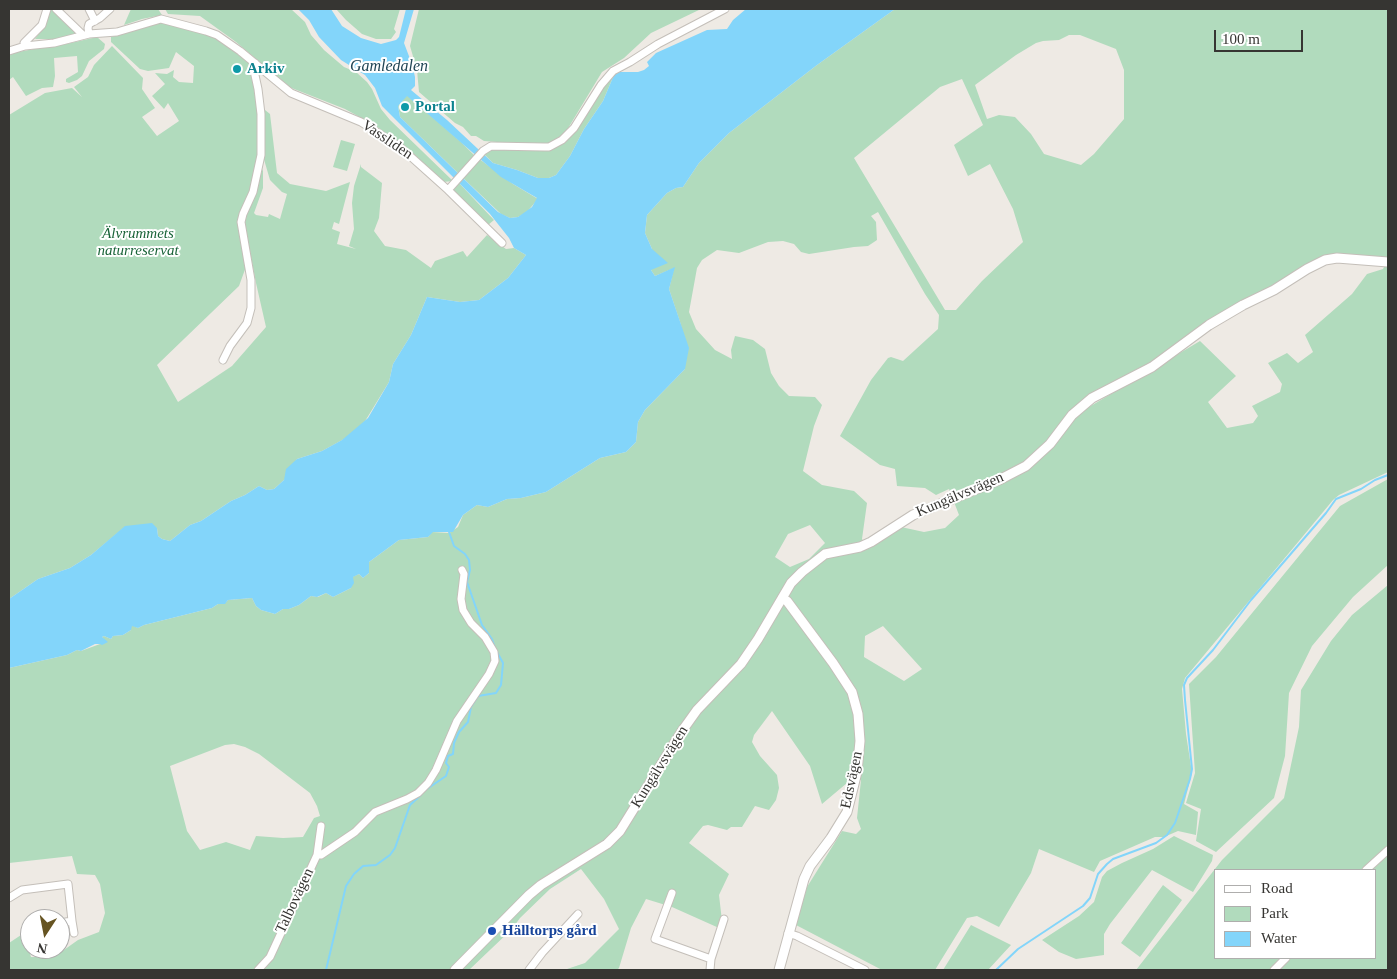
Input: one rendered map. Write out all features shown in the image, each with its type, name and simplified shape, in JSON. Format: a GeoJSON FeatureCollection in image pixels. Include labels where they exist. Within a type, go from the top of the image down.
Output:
{"type":"FeatureCollection","features":[{"type":"Feature","properties":{"kind":"street"},"geometry":{"type":"LineString","coordinates":[[25,46],[24,43],[42,25],[47,9]]}},
{"type":"Feature","properties":{"kind":"street"},"geometry":{"type":"LineString","coordinates":[[56,9],[86,35],[89,24],[110,9]]}},
{"type":"Feature","properties":{"kind":"street"},"geometry":{"type":"LineString","coordinates":[[89,9],[106,33]]}},
{"type":"Feature","properties":{"kind":"street"},"geometry":{"type":"LineString","coordinates":[[448,190],[483,151],[491,146],[544,147],[558,143],[566,138],[600,85],[613,71],[658,44],[725,9]]}},
{"type":"Feature","properties":{"kind":"street","name":"Vassliden"},"geometry":{"type":"LineString","coordinates":[[9,51],[25,46],[106,33],[155,20],[168,20],[217,35],[240,51],[291,93],[348,116],[382,134],[420,163],[502,243]]}},
{"type":"Feature","properties":{"kind":"street"},"geometry":{"type":"LineString","coordinates":[[223,360],[250,316],[252,280],[241,222],[254,192],[262,149],[260,101],[253,66],[255,63]]}},
{"type":"Feature","properties":{"kind":"street","name":"Kungälvsvägen"},"geometry":{"type":"LineString","coordinates":[[455,970],[529,895],[541,885],[607,844],[620,831],[682,731],[697,710],[741,664],[791,584],[802,572],[829,553],[865,545],[913,515],[999,480],[1026,466],[1050,444],[1072,415],[1092,398],[1152,367],[1243,305],[1274,290],[1325,260],[1337,258],[1388,262]]}},
{"type":"Feature","properties":{"kind":"street"},"geometry":{"type":"LineString","coordinates":[[316,854],[322,855],[355,832],[375,812],[418,793],[428,783],[436,770],[458,721],[489,674],[495,661],[494,652],[485,637],[463,610],[460,599],[464,574],[462,570]]}},
{"type":"Feature","properties":{"kind":"street","name":"Edsvägen"},"geometry":{"type":"LineString","coordinates":[[779,970],[804,879],[810,866],[831,838],[846,812],[857,772],[860,741],[858,714],[852,692],[787,601],[782,598]]}},
{"type":"Feature","properties":{"kind":"street","name":"Talbovägen"},"geometry":{"type":"LineString","coordinates":[[258,970],[270,958],[316,854],[321,826]]}},
{"type":"Feature","properties":{"kind":"street"},"geometry":{"type":"LineString","coordinates":[[1367,869],[1388,850]]}},
{"type":"Feature","properties":{"kind":"street"},"geometry":{"type":"LineString","coordinates":[[9,898],[22,890],[68,884],[74,933]]}},
{"type":"Feature","properties":{"kind":"street"},"geometry":{"type":"LineString","coordinates":[[672,893],[655,939],[711,959]]}},
{"type":"Feature","properties":{"kind":"street"},"geometry":{"type":"LineString","coordinates":[[529,970],[578,914]]}},
{"type":"Feature","properties":{"kind":"street"},"geometry":{"type":"LineString","coordinates":[[710,970],[711,959],[724,919]]}},
{"type":"Feature","properties":{"kind":"street"},"geometry":{"type":"LineString","coordinates":[[788,933],[865,970]]}},
{"type":"Feature","properties":{"kind":"street"},"geometry":{"type":"LineString","coordinates":[[1274,970],[1285,959]]}},
{"type":"Feature","properties":{"kind":"green space"},"geometry":{"type":"Polygon","coordinates":[[[51,9],[79,34],[57,39],[35,39],[46,24],[51,9]]]}},
{"type":"Feature","properties":{"kind":"green space"},"geometry":{"type":"Polygon","coordinates":[[[131,9],[158,9],[162,15],[124,25],[131,9]]]}},
{"type":"Feature","properties":{"kind":"green space"},"geometry":{"type":"Polygon","coordinates":[[[165,9],[291,9],[305,22],[311,35],[324,50],[344,67],[356,72],[367,82],[381,109],[390,120],[453,181],[443,182],[415,155],[376,126],[345,109],[289,87],[236,42],[200,16],[168,14],[165,9]]]}},
{"type":"Feature","properties":{"kind":"green space"},"geometry":{"type":"Polygon","coordinates":[[[336,9],[400,9],[394,29],[396,32],[391,39],[376,39],[362,34],[336,9]]]}},
{"type":"Feature","properties":{"kind":"green space"},"geometry":{"type":"Polygon","coordinates":[[[419,9],[701,9],[651,33],[624,58],[602,72],[564,135],[551,143],[535,145],[484,141],[476,136],[471,136],[463,127],[455,123],[419,92],[417,70],[410,46],[419,9]]]}},
{"type":"Feature","properties":{"kind":"green space"},"geometry":{"type":"Polygon","coordinates":[[[895,9],[1388,9],[1388,260],[1324,258],[1152,365],[1092,397],[1084,410],[1200,341],[1236,376],[1208,402],[1227,428],[1253,423],[1258,416],[1252,406],[1280,392],[1282,384],[1268,363],[1287,353],[1298,363],[1313,352],[1305,335],[1352,294],[1367,274],[1383,269],[1385,265],[1388,265],[1388,472],[1339,495],[1333,500],[1185,678],[1182,689],[1192,773],[1184,804],[1198,812],[1196,835],[1178,831],[1164,837],[1155,837],[1100,861],[1094,872],[1039,849],[1031,873],[999,927],[977,916],[967,918],[935,970],[882,970],[796,925],[807,887],[842,831],[856,834],[861,829],[857,818],[861,780],[847,783],[822,804],[810,766],[772,711],[754,735],[752,742],[760,756],[777,775],[779,788],[776,800],[769,810],[755,806],[742,827],[731,827],[727,830],[708,825],[703,826],[689,843],[729,874],[719,895],[722,921],[719,928],[672,907],[646,899],[631,928],[617,970],[564,970],[585,963],[619,929],[604,899],[581,869],[550,889],[469,970],[9,970],[9,943],[20,936],[20,959],[70,959],[70,946],[78,940],[99,932],[105,913],[100,884],[95,875],[77,874],[72,856],[9,863],[9,668],[67,655],[77,650],[81,651],[100,644],[104,640],[102,637],[104,636],[111,639],[113,636],[123,635],[131,630],[131,626],[138,628],[212,608],[218,604],[224,604],[228,600],[252,598],[256,606],[261,610],[275,614],[283,609],[299,605],[311,596],[318,597],[326,593],[333,597],[351,588],[352,577],[359,574],[363,578],[369,573],[369,562],[399,540],[428,537],[432,532],[449,533],[458,527],[463,515],[477,505],[488,507],[507,499],[546,492],[600,458],[626,452],[636,442],[638,422],[645,410],[685,369],[681,325],[669,289],[674,268],[655,276],[651,270],[652,249],[645,233],[647,215],[667,193],[676,188],[683,187],[699,163],[729,133],[817,65],[895,9]],[[1069,35],[1059,40],[1036,43],[975,85],[987,119],[999,115],[1015,117],[1031,134],[1044,154],[1081,165],[1094,154],[1124,119],[1124,70],[1116,49],[1080,35],[1069,35]],[[962,79],[940,87],[854,158],[945,310],[956,310],[982,281],[1023,242],[1013,209],[990,164],[968,176],[954,145],[983,125],[962,79]],[[878,212],[871,216],[876,222],[877,240],[868,246],[809,254],[801,252],[794,244],[783,241],[768,242],[739,253],[717,250],[702,260],[697,268],[689,312],[696,329],[715,350],[732,359],[731,350],[735,336],[753,340],[765,349],[771,373],[779,386],[789,396],[815,397],[822,405],[814,426],[803,471],[822,485],[854,491],[867,503],[862,539],[867,547],[901,527],[924,532],[945,528],[959,515],[949,489],[936,495],[925,488],[897,486],[895,469],[880,465],[840,436],[871,380],[888,358],[891,357],[903,361],[938,329],[939,315],[878,212]],[[810,525],[788,534],[775,557],[790,567],[809,559],[825,543],[810,525]],[[883,626],[865,636],[864,657],[904,681],[922,669],[883,626]],[[234,744],[225,745],[170,766],[187,831],[200,850],[226,842],[250,850],[256,836],[303,837],[314,818],[320,816],[310,793],[259,754],[234,744]]]}},
{"type":"Feature","properties":{"kind":"green space","name":"Älvrummets naturreservat"},"geometry":{"type":"Polygon","coordinates":[[[164,22],[216,38],[249,61],[254,80],[260,136],[257,149],[259,156],[238,222],[247,264],[239,286],[157,365],[178,402],[232,366],[266,327],[244,220],[258,187],[259,177],[263,169],[263,188],[254,213],[268,217],[269,214],[280,219],[287,194],[282,192],[270,180],[263,156],[262,114],[265,110],[270,114],[277,173],[290,184],[326,191],[350,182],[339,224],[334,222],[332,229],[340,232],[337,244],[356,249],[349,246],[354,229],[352,203],[354,186],[361,164],[361,167],[382,183],[379,218],[374,231],[385,246],[406,250],[431,268],[435,261],[463,251],[467,257],[487,235],[506,249],[514,248],[526,255],[508,278],[479,300],[460,302],[427,297],[411,335],[393,364],[389,382],[359,431],[322,451],[297,459],[284,480],[274,489],[267,490],[259,486],[231,501],[201,521],[190,525],[170,541],[158,536],[157,528],[126,526],[91,555],[70,568],[38,579],[9,599],[9,115],[45,93],[72,88],[82,97],[74,87],[88,77],[94,65],[112,46],[143,78],[142,89],[155,108],[142,117],[157,136],[179,121],[168,103],[164,109],[152,96],[165,84],[155,73],[167,74],[174,70],[173,77],[179,82],[193,83],[194,66],[176,52],[169,68],[148,71],[140,69],[111,42],[111,37],[164,22]]]}},
{"type":"Feature","properties":{"kind":"green space"},"geometry":{"type":"Polygon","coordinates":[[[97,37],[105,44],[104,49],[89,61],[82,76],[77,80],[69,83],[66,82],[66,79],[78,72],[77,56],[54,58],[55,76],[53,87],[42,88],[26,96],[13,77],[9,80],[9,56],[13,53],[97,37]]]}},
{"type":"Feature","properties":{"kind":"green space"},"geometry":{"type":"Polygon","coordinates":[[[614,75],[603,101],[584,129],[570,156],[556,175],[549,178],[538,178],[493,163],[483,153],[487,148],[524,147],[558,143],[614,75]]]}},
{"type":"Feature","properties":{"kind":"green space"},"geometry":{"type":"Polygon","coordinates":[[[407,95],[475,156],[459,174],[400,117],[398,105],[407,95]]]}},
{"type":"Feature","properties":{"kind":"green space"},"geometry":{"type":"Polygon","coordinates":[[[341,140],[355,144],[347,171],[333,167],[341,140]]]}},
{"type":"Feature","properties":{"kind":"green space"},"geometry":{"type":"Polygon","coordinates":[[[478,158],[513,184],[538,199],[526,213],[510,218],[501,214],[462,177],[478,158]]]}},
{"type":"Feature","properties":{"kind":"green space"},"geometry":{"type":"Polygon","coordinates":[[[458,182],[494,220],[488,225],[459,199],[452,189],[458,182]]]}},
{"type":"Feature","properties":{"kind":"green space"},"geometry":{"type":"Polygon","coordinates":[[[1388,479],[1388,565],[1353,597],[1312,646],[1289,693],[1285,756],[1274,798],[1216,852],[1196,841],[1201,809],[1186,803],[1195,773],[1189,684],[1216,657],[1340,506],[1388,479]]]}},
{"type":"Feature","properties":{"kind":"green space"},"geometry":{"type":"Polygon","coordinates":[[[1388,585],[1388,970],[1136,970],[1214,870],[1214,959],[1377,959],[1377,869],[1215,869],[1284,798],[1299,727],[1301,690],[1331,641],[1352,615],[1388,585]]]}},
{"type":"Feature","properties":{"kind":"green space"},"geometry":{"type":"Polygon","coordinates":[[[1174,836],[1213,855],[1212,861],[1193,892],[1152,870],[1104,934],[1104,955],[1076,959],[1059,952],[1042,940],[1079,916],[1094,902],[1102,877],[1107,871],[1153,849],[1174,836]]]}},
{"type":"Feature","properties":{"kind":"green space"},"geometry":{"type":"Polygon","coordinates":[[[1163,885],[1182,900],[1140,957],[1121,943],[1163,885]]]}},
{"type":"Feature","properties":{"kind":"green space"},"geometry":{"type":"Polygon","coordinates":[[[971,925],[1011,945],[988,970],[943,970],[971,925]]]}},
{"type":"Feature","properties":{"kind":"water","name":"Gamledalen"},"geometry":{"type":"Polygon","coordinates":[[[298,9],[331,9],[342,26],[361,38],[381,44],[396,40],[399,37],[406,9],[414,9],[404,43],[415,77],[415,86],[411,90],[447,120],[493,163],[538,178],[549,178],[556,175],[570,156],[584,129],[603,101],[614,75],[618,72],[638,72],[644,70],[649,66],[647,62],[656,53],[707,30],[727,29],[733,20],[746,9],[895,9],[817,65],[729,133],[699,163],[683,187],[676,188],[667,193],[647,215],[645,233],[652,249],[668,263],[651,270],[655,276],[675,267],[669,289],[689,348],[685,369],[645,410],[638,422],[636,442],[626,452],[600,458],[546,492],[507,499],[488,507],[477,505],[463,515],[453,532],[433,532],[428,537],[399,540],[369,562],[369,573],[363,578],[359,574],[353,577],[354,583],[351,588],[333,597],[326,593],[317,597],[311,596],[299,605],[283,609],[275,614],[261,610],[256,606],[252,598],[228,600],[225,604],[218,604],[212,608],[138,628],[132,626],[131,630],[123,635],[113,636],[111,639],[104,636],[102,637],[108,642],[102,645],[95,644],[67,655],[9,668],[9,599],[38,579],[70,568],[91,555],[125,526],[152,523],[157,528],[158,536],[170,541],[190,525],[201,521],[231,501],[259,486],[267,490],[274,489],[284,480],[286,469],[297,459],[322,451],[342,440],[368,418],[389,382],[393,364],[411,335],[427,297],[460,302],[479,300],[508,278],[526,255],[514,248],[509,238],[490,214],[382,106],[375,88],[365,75],[341,60],[319,37],[309,20],[298,9]],[[407,96],[398,106],[400,117],[498,212],[510,218],[518,217],[532,207],[537,198],[501,177],[407,96]]]}},
{"type":"Feature","properties":{"kind":"waterway"},"geometry":{"type":"LineString","coordinates":[[996,970],[1018,949],[1083,906],[1090,898],[1098,874],[1113,859],[1156,843],[1167,835],[1175,823],[1192,769],[1184,685],[1187,678],[1213,650],[1251,600],[1336,499],[1388,475]]}},
{"type":"Feature","properties":{"kind":"waterway"},"geometry":{"type":"LineString","coordinates":[[449,532],[454,546],[465,554],[469,560],[470,570],[467,582],[482,625],[492,639],[495,648]]}},
{"type":"Feature","properties":{"kind":"waterway"},"geometry":{"type":"LineString","coordinates":[[424,791],[446,776],[449,767],[446,763],[448,756],[453,754],[454,743],[459,732],[468,722],[471,707],[478,696],[496,693],[501,685],[503,663],[497,652]]}},
{"type":"Feature","properties":{"kind":"waterway"},"geometry":{"type":"LineString","coordinates":[[326,970],[346,886],[354,874],[363,866],[376,865],[390,855],[395,848],[410,805],[421,795]]}},
{"type":"Feature","properties":{"kind":"place","name":"Arkiv"},"geometry":{"type":"Point","coordinates":[237,69]}},
{"type":"Feature","properties":{"kind":"place","name":"Portal"},"geometry":{"type":"Point","coordinates":[405,107]}},
{"type":"Feature","properties":{"kind":"place","name":"Hälltorps gård"},"geometry":{"type":"Point","coordinates":[492,931]}}]}
